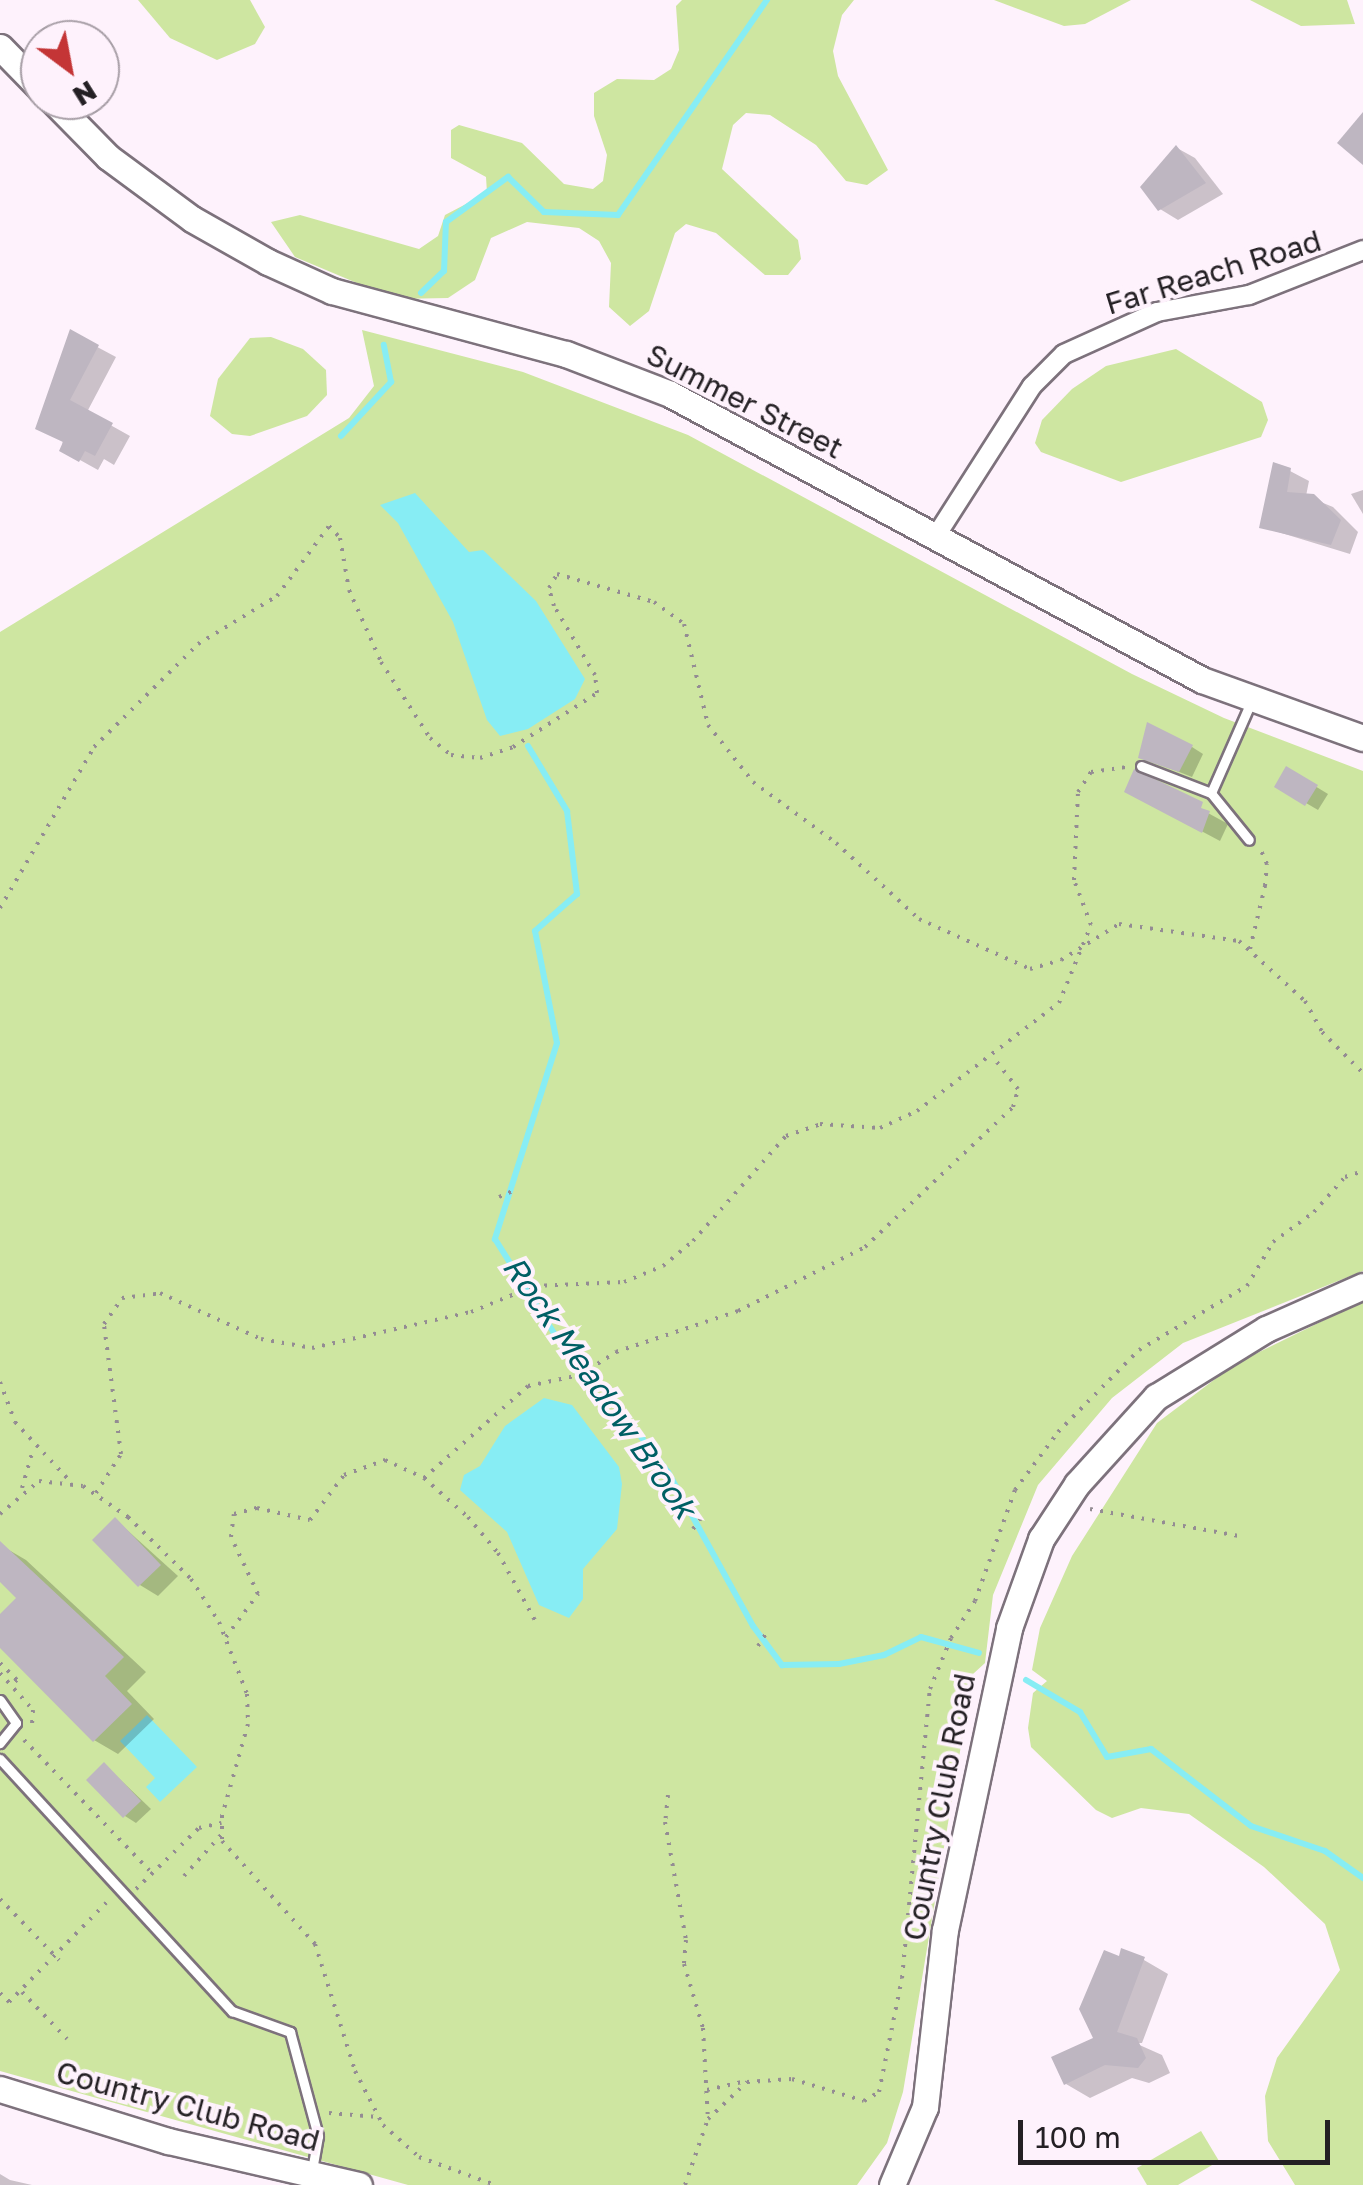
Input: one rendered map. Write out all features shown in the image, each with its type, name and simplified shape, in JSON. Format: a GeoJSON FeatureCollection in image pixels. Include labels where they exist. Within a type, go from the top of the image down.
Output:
{"type":"FeatureCollection","features":[{"type":"Feature","properties":{"kind":"main road"},"geometry":{"type":"LineString","coordinates":[[0,47],[20,68]]}},
{"type":"Feature","properties":{"kind":"main road","name":"Summer Street"},"geometry":{"type":"LineString","coordinates":[[72,120],[108,157],[192,219],[268,262],[332,292],[566,354],[670,394],[1123,639],[1252,700],[1363,738]]}},
{"type":"Feature","properties":{"kind":"main road","name":"Country Club Road"},"geometry":{"type":"LineString","coordinates":[[892,2185],[925,2107],[945,1930],[1009,1628],[1041,1538],[1098,1459],[1156,1397],[1194,1370],[1363,1286]]}},
{"type":"Feature","properties":{"kind":"main road","name":"Country Club Road"},"geometry":{"type":"LineString","coordinates":[[0,2088],[168,2142],[360,2185]]}},
{"type":"Feature","properties":{"kind":"street","name":"Far Reach Road"},"geometry":{"type":"LineString","coordinates":[[936,536],[1032,386],[1064,354],[1157,312],[1250,295],[1363,250]]}},
{"type":"Feature","properties":{"kind":"lane"},"geometry":{"type":"LineString","coordinates":[[1211,793],[1252,700]]}},
{"type":"Feature","properties":{"kind":"lane"},"geometry":{"type":"LineString","coordinates":[[1141,766],[1211,793],[1249,840]]}},
{"type":"Feature","properties":{"kind":"lane"},"geometry":{"type":"LineString","coordinates":[[0,1700],[16,1723],[0,1742]]}},
{"type":"Feature","properties":{"kind":"lane"},"geometry":{"type":"LineString","coordinates":[[0,1759],[232,2011],[290,2032],[314,2117],[318,2148],[312,2174]]}},
{"type":"Feature","properties":{"kind":"path"},"geometry":{"type":"LineString","coordinates":[[0,908],[94,747],[184,656],[277,596],[329,526],[340,538],[349,590],[381,662],[430,738],[451,755],[480,758],[513,747],[596,693],[595,675],[550,594],[551,580],[566,572],[680,617],[705,716],[717,738],[753,782],[836,843],[903,908],[953,938],[1030,970],[1061,960],[1109,926],[1131,924],[1180,937],[1228,939],[1250,949],[1305,1000],[1322,1032],[1363,1073]]}},
{"type":"Feature","properties":{"kind":"path"},"geometry":{"type":"LineString","coordinates":[[96,1493],[121,1454],[104,1324],[122,1298],[160,1293],[261,1339],[312,1348],[471,1312],[531,1287],[596,1287],[652,1272],[707,1226],[786,1136],[820,1124],[869,1130],[892,1124],[992,1056],[1054,1010],[1087,940],[1091,919],[1074,880],[1078,792],[1085,777],[1099,768],[1141,766]]}},
{"type":"Feature","properties":{"kind":"path"},"geometry":{"type":"LineString","coordinates":[[1249,840],[1267,864],[1250,949]]}},
{"type":"Feature","properties":{"kind":"path"},"geometry":{"type":"LineString","coordinates":[[424,1478],[515,1395],[583,1373],[594,1363],[738,1311],[865,1247],[1013,1107],[1016,1084],[992,1056]]}},
{"type":"Feature","properties":{"kind":"path"},"geometry":{"type":"LineString","coordinates":[[499,1196],[515,1190]]}},
{"type":"Feature","properties":{"kind":"path"},"geometry":{"type":"LineString","coordinates":[[0,1382],[29,1441],[34,1462],[20,1493]]}},
{"type":"Feature","properties":{"kind":"path"},"geometry":{"type":"LineString","coordinates":[[29,1441],[72,1483]]}},
{"type":"Feature","properties":{"kind":"path"},"geometry":{"type":"LineString","coordinates":[[650,1460],[662,1448]]}},
{"type":"Feature","properties":{"kind":"path"},"geometry":{"type":"LineString","coordinates":[[226,1637],[258,1600],[231,1536],[237,1512],[257,1508],[310,1520],[344,1475],[385,1460],[424,1478],[486,1538],[536,1622]]}},
{"type":"Feature","properties":{"kind":"path"},"geometry":{"type":"LineString","coordinates":[[0,1514],[20,1493],[49,1478],[72,1483],[96,1493],[190,1579],[226,1637],[247,1694],[248,1724],[221,1835],[315,1944],[355,2070],[378,2116],[418,2157],[495,2185]]}},
{"type":"Feature","properties":{"kind":"path"},"geometry":{"type":"LineString","coordinates":[[1066,1501],[1238,1536]]}},
{"type":"Feature","properties":{"kind":"path"},"geometry":{"type":"LineString","coordinates":[[694,1529],[703,1515]]}},
{"type":"Feature","properties":{"kind":"path"},"geometry":{"type":"LineString","coordinates":[[758,1646],[767,1632]]}},
{"type":"Feature","properties":{"kind":"path"},"geometry":{"type":"LineString","coordinates":[[707,2090],[760,2078],[792,2080],[864,2101],[879,2092],[902,1978],[930,1689],[950,1638]]}},
{"type":"Feature","properties":{"kind":"path"},"geometry":{"type":"LineString","coordinates":[[0,1663],[17,1680],[12,1684]]}},
{"type":"Feature","properties":{"kind":"path"},"geometry":{"type":"LineString","coordinates":[[0,1673],[33,1710],[34,1723],[21,1737],[152,1873]]}},
{"type":"Feature","properties":{"kind":"path"},"geometry":{"type":"LineString","coordinates":[[668,1795],[665,1822],[684,1964],[703,2028],[707,2090],[708,2119],[685,2185]]}},
{"type":"Feature","properties":{"kind":"path"},"geometry":{"type":"LineString","coordinates":[[0,1994],[9,2002],[199,1828],[221,1823]]}},
{"type":"Feature","properties":{"kind":"path"},"geometry":{"type":"LineString","coordinates":[[184,1876],[221,1835]]}},
{"type":"Feature","properties":{"kind":"path"},"geometry":{"type":"LineString","coordinates":[[0,1899],[57,1958]]}},
{"type":"Feature","properties":{"kind":"path"},"geometry":{"type":"LineString","coordinates":[[21,1990],[67,2039]]}},
{"type":"Feature","properties":{"kind":"path"},"geometry":{"type":"LineString","coordinates":[[708,2119],[732,2094],[760,2078]]}},
{"type":"Feature","properties":{"kind":"path"},"geometry":{"type":"LineString","coordinates":[[314,2117],[344,2110],[378,2116]]}},
{"type":"Feature","properties":{"kind":"green space"},"geometry":{"type":"Polygon","coordinates":[[[138,0],[250,0],[265,27],[255,44],[217,60],[170,38],[138,0]]]}},
{"type":"Feature","properties":{"kind":"green space"},"geometry":{"type":"Polygon","coordinates":[[[682,0],[854,0],[842,15],[833,51],[838,76],[888,170],[867,185],[846,181],[816,145],[770,115],[746,113],[733,125],[722,169],[798,240],[801,259],[788,275],[765,275],[716,233],[686,224],[675,233],[649,311],[630,326],[609,307],[611,263],[599,241],[579,228],[527,222],[491,238],[475,280],[448,298],[395,299],[295,257],[271,222],[300,215],[419,249],[438,236],[445,215],[487,193],[486,177],[451,158],[451,130],[459,125],[522,143],[564,184],[593,189],[603,181],[607,155],[594,116],[594,93],[617,79],[654,80],[671,69],[679,50],[676,6],[682,0]]]}},
{"type":"Feature","properties":{"kind":"green space"},"geometry":{"type":"Polygon","coordinates":[[[994,0],[1131,0],[1085,24],[1064,26],[994,0]]]}},
{"type":"Feature","properties":{"kind":"green space"},"geometry":{"type":"Polygon","coordinates":[[[1250,0],[1347,0],[1355,24],[1301,26],[1250,0]]]}},
{"type":"Feature","properties":{"kind":"green space"},"geometry":{"type":"Polygon","coordinates":[[[362,330],[523,372],[688,435],[1132,674],[1224,718],[1363,771],[1363,1271],[1183,1343],[1112,1398],[1038,1485],[993,1595],[985,1663],[973,1674],[903,2092],[887,2143],[857,2185],[408,2185],[0,2071],[0,632],[349,418],[374,386],[362,330]]]}},
{"type":"Feature","properties":{"kind":"green space"},"geometry":{"type":"Polygon","coordinates":[[[271,337],[303,349],[326,370],[327,395],[307,416],[250,436],[232,434],[210,416],[218,379],[250,338],[271,337]]]}},
{"type":"Feature","properties":{"kind":"green space"},"geometry":{"type":"Polygon","coordinates":[[[1176,349],[1262,402],[1268,420],[1261,437],[1121,482],[1041,452],[1035,443],[1042,420],[1072,389],[1106,366],[1176,349]]]}},
{"type":"Feature","properties":{"kind":"green space"},"geometry":{"type":"Polygon","coordinates":[[[1363,1301],[1363,2185],[1295,2185],[1268,2141],[1265,2096],[1277,2058],[1340,1970],[1325,1924],[1264,1867],[1189,1814],[1141,1808],[1112,1818],[1096,1810],[1031,1747],[1028,1728],[1033,1693],[1047,1681],[1032,1670],[1040,1628],[1072,1556],[1157,1423],[1235,1364],[1363,1301]]]}},
{"type":"Feature","properties":{"kind":"green space"},"geometry":{"type":"Polygon","coordinates":[[[1201,2131],[1219,2161],[1178,2185],[1147,2185],[1137,2168],[1201,2131]]]}},
{"type":"Feature","properties":{"kind":"water"},"geometry":{"type":"Polygon","coordinates":[[[415,493],[469,552],[483,550],[536,601],[585,679],[575,699],[528,729],[500,736],[487,720],[453,622],[398,523],[380,505],[415,493]]]}},
{"type":"Feature","properties":{"kind":"water"},"geometry":{"type":"Polygon","coordinates":[[[544,1398],[572,1405],[619,1467],[622,1484],[617,1529],[583,1569],[583,1599],[569,1618],[539,1605],[507,1532],[460,1490],[464,1475],[480,1466],[505,1426],[544,1398]]]}},
{"type":"Feature","properties":{"kind":"water"},"geometry":{"type":"Polygon","coordinates":[[[147,1715],[197,1767],[160,1802],[146,1787],[155,1778],[120,1741],[147,1715]]]}},
{"type":"Feature","properties":{"kind":"building"},"geometry":{"type":"Polygon","coordinates":[[[1363,112],[1363,165],[1337,143],[1363,112]]]}},
{"type":"Feature","properties":{"kind":"building"},"geometry":{"type":"Polygon","coordinates":[[[1176,145],[1206,183],[1158,211],[1140,187],[1176,145]]]}},
{"type":"Feature","properties":{"kind":"building"},"geometry":{"type":"Polygon","coordinates":[[[70,329],[99,345],[70,400],[113,423],[95,456],[85,451],[79,462],[59,451],[63,442],[35,429],[70,329]]]}},
{"type":"Feature","properties":{"kind":"building"},"geometry":{"type":"Polygon","coordinates":[[[1273,462],[1291,468],[1287,492],[1314,494],[1341,520],[1331,545],[1259,528],[1273,462]]]}},
{"type":"Feature","properties":{"kind":"building"},"geometry":{"type":"Polygon","coordinates":[[[1147,722],[1193,745],[1179,772],[1138,758],[1147,722]]]}},
{"type":"Feature","properties":{"kind":"building"},"geometry":{"type":"Polygon","coordinates":[[[1286,766],[1318,785],[1305,806],[1274,787],[1286,766]]]}},
{"type":"Feature","properties":{"kind":"building"},"geometry":{"type":"Polygon","coordinates":[[[1134,769],[1203,802],[1201,808],[1210,811],[1202,833],[1124,792],[1134,769]]]}},
{"type":"Feature","properties":{"kind":"building"},"geometry":{"type":"Polygon","coordinates":[[[115,1517],[161,1565],[138,1587],[92,1540],[115,1517]]]}},
{"type":"Feature","properties":{"kind":"building"},"geometry":{"type":"Polygon","coordinates":[[[0,1541],[124,1657],[105,1676],[132,1704],[93,1742],[0,1648],[0,1614],[16,1598],[0,1582],[0,1541]]]}},
{"type":"Feature","properties":{"kind":"building"},"geometry":{"type":"Polygon","coordinates":[[[104,1762],[141,1801],[123,1818],[86,1780],[104,1762]]]}},
{"type":"Feature","properties":{"kind":"building"},"geometry":{"type":"Polygon","coordinates":[[[1121,1948],[1145,1957],[1117,2032],[1137,2038],[1146,2058],[1138,2068],[1105,2065],[1064,2085],[1051,2057],[1093,2038],[1079,2009],[1104,1950],[1119,1956],[1121,1948]]]}},
{"type":"Feature","properties":{"kind":"waterway","name":"Rock Meadow Brook"},"geometry":{"type":"LineString","coordinates":[[421,293],[444,271],[446,222],[508,177],[544,212],[618,215],[767,0]]}},
{"type":"Feature","properties":{"kind":"waterway","name":"Rock Meadow Brook"},"geometry":{"type":"LineString","coordinates":[[341,436],[391,382],[384,345]]}},
{"type":"Feature","properties":{"kind":"waterway","name":"Rock Meadow Brook"},"geometry":{"type":"LineString","coordinates":[[528,746],[567,811],[577,894],[535,931],[557,1043],[495,1239],[562,1346],[593,1374],[668,1472],[753,1626],[782,1665],[839,1664],[884,1655],[921,1637],[979,1653]]}},
{"type":"Feature","properties":{"kind":"waterway","name":"Rock Meadow Brook"},"geometry":{"type":"LineString","coordinates":[[1026,1680],[1080,1712],[1107,1757],[1151,1749],[1251,1826],[1325,1851],[1363,1878]]}}]}
